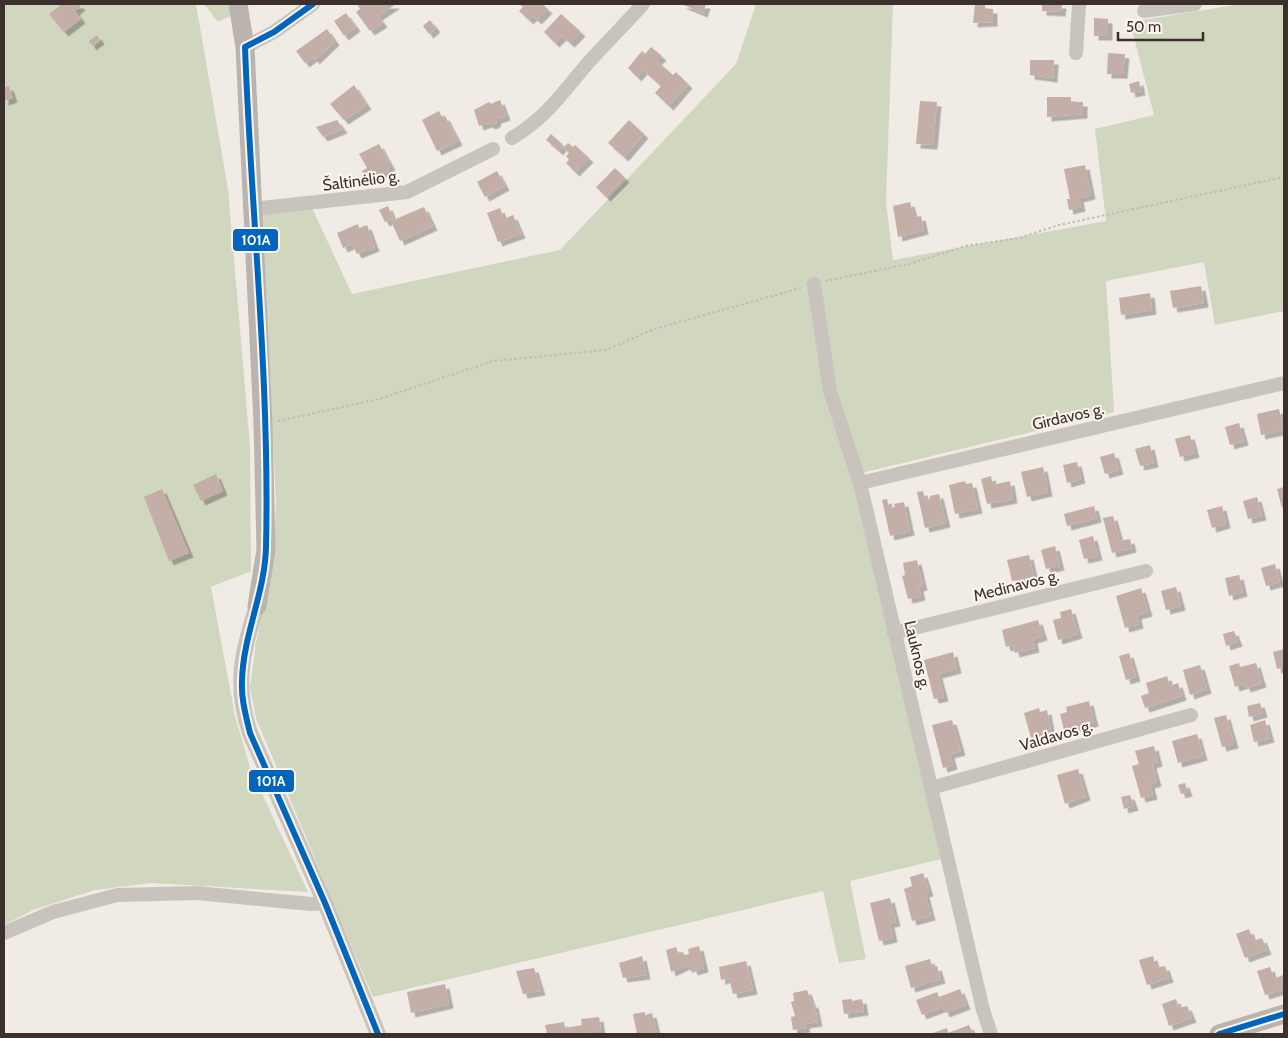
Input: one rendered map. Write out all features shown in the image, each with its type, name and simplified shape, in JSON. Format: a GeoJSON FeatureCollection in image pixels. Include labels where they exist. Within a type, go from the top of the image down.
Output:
{"type":"FeatureCollection","features":[{"type":"Feature","properties":{"kind":"main road"},"geometry":{"type":"LineString","coordinates":[[238,4],[245,47],[247,131],[253,210],[263,424],[266,550],[257,606]]}},
{"type":"Feature","properties":{"kind":"main road"},"geometry":{"type":"LineString","coordinates":[[1219,1034],[1284,1014]]}},
{"type":"Feature","properties":{"kind":"street"},"geometry":{"type":"LineString","coordinates":[[245,47],[274,32],[312,4]]}},
{"type":"Feature","properties":{"kind":"street"},"geometry":{"type":"LineString","coordinates":[[512,138],[536,123],[553,106],[588,64],[643,4]]}},
{"type":"Feature","properties":{"kind":"street"},"geometry":{"type":"LineString","coordinates":[[1076,53],[1079,4]]}},
{"type":"Feature","properties":{"kind":"street"},"geometry":{"type":"LineString","coordinates":[[1144,11],[1195,4]]}},
{"type":"Feature","properties":{"kind":"street","name":"Šaltinėlio g."},"geometry":{"type":"LineString","coordinates":[[253,210],[407,192],[493,149]]}},
{"type":"Feature","properties":{"kind":"street","name":"Lauknos g."},"geometry":{"type":"LineString","coordinates":[[814,284],[830,391],[860,484],[983,1010],[991,1034]]}},
{"type":"Feature","properties":{"kind":"street","name":"Girdavos g."},"geometry":{"type":"LineString","coordinates":[[860,484],[1284,383]]}},
{"type":"Feature","properties":{"kind":"street","name":"Medinavos g."},"geometry":{"type":"LineString","coordinates":[[894,633],[1146,571]]}},
{"type":"Feature","properties":{"kind":"street"},"geometry":{"type":"LineString","coordinates":[[257,606],[244,652],[241,671],[243,711],[250,733],[325,903],[378,1034]]}},
{"type":"Feature","properties":{"kind":"street","name":"Valdavos g."},"geometry":{"type":"LineString","coordinates":[[931,788],[1191,716]]}},
{"type":"Feature","properties":{"kind":"street"},"geometry":{"type":"LineString","coordinates":[[4,933],[53,912],[117,895],[197,893],[312,904],[325,903]]}},
{"type":"Feature","properties":{"kind":"path"},"geometry":{"type":"LineString","coordinates":[[263,424],[379,399],[493,361],[606,350],[654,329],[848,274],[909,264],[965,246],[1019,238],[1059,225],[1284,177]]}},
{"type":"Feature","properties":{"kind":"green space"},"geometry":{"type":"Polygon","coordinates":[[[4,4],[196,4],[228,189],[250,447],[251,571],[211,587],[235,716],[250,768],[308,892],[152,883],[95,890],[33,910],[4,925],[4,4]]]}},
{"type":"Feature","properties":{"kind":"green space"},"geometry":{"type":"Polygon","coordinates":[[[204,4],[228,4],[231,16],[218,22],[204,4]]]}},
{"type":"Feature","properties":{"kind":"green space"},"geometry":{"type":"Polygon","coordinates":[[[756,4],[893,4],[886,202],[893,260],[1106,221],[1095,129],[1154,115],[1130,22],[1241,4],[1284,4],[1284,311],[1215,325],[1204,262],[1106,281],[1114,412],[853,475],[941,859],[850,881],[866,959],[839,963],[823,891],[373,997],[256,718],[250,687],[256,643],[273,563],[276,502],[262,212],[312,208],[352,294],[560,250],[736,64],[756,4]]]}},
{"type":"Feature","properties":{"kind":"building"},"geometry":{"type":"Polygon","coordinates":[[[62,4],[79,4],[81,6],[75,11],[81,19],[64,32],[49,14],[62,4]]]}},
{"type":"Feature","properties":{"kind":"building"},"geometry":{"type":"Polygon","coordinates":[[[357,4],[396,4],[378,16],[383,23],[370,31],[356,12],[360,9],[357,4]]]}},
{"type":"Feature","properties":{"kind":"building"},"geometry":{"type":"Polygon","coordinates":[[[519,4],[542,4],[548,9],[537,20],[533,16],[529,20],[519,11],[523,7],[519,4]]]}},
{"type":"Feature","properties":{"kind":"building"},"geometry":{"type":"Polygon","coordinates":[[[681,4],[706,4],[703,13],[681,4]]]}},
{"type":"Feature","properties":{"kind":"building"},"geometry":{"type":"Polygon","coordinates":[[[975,4],[985,4],[985,9],[993,9],[993,22],[973,23],[975,4]]]}},
{"type":"Feature","properties":{"kind":"building"},"geometry":{"type":"Polygon","coordinates":[[[1042,4],[1062,4],[1061,12],[1042,11],[1042,4]]]}},
{"type":"Feature","properties":{"kind":"building"},"geometry":{"type":"Polygon","coordinates":[[[346,13],[356,27],[344,36],[334,21],[346,13]]]}},
{"type":"Feature","properties":{"kind":"building"},"geometry":{"type":"Polygon","coordinates":[[[561,14],[581,32],[570,43],[562,36],[555,43],[544,32],[561,14]]]}},
{"type":"Feature","properties":{"kind":"building"},"geometry":{"type":"Polygon","coordinates":[[[1094,18],[1108,19],[1108,36],[1094,36],[1094,18]]]}},
{"type":"Feature","properties":{"kind":"building"},"geometry":{"type":"Polygon","coordinates":[[[430,20],[436,28],[429,34],[423,26],[430,20]]]}},
{"type":"Feature","properties":{"kind":"building"},"geometry":{"type":"Polygon","coordinates":[[[327,29],[335,41],[315,60],[313,57],[305,63],[296,51],[327,29]]]}},
{"type":"Feature","properties":{"kind":"building"},"geometry":{"type":"Polygon","coordinates":[[[97,35],[100,40],[92,46],[89,41],[97,35]]]}},
{"type":"Feature","properties":{"kind":"building"},"geometry":{"type":"Polygon","coordinates":[[[651,47],[662,56],[657,61],[673,75],[676,72],[688,84],[669,106],[655,93],[661,86],[643,70],[637,77],[628,68],[642,51],[645,54],[651,47]]]}},
{"type":"Feature","properties":{"kind":"building"},"geometry":{"type":"Polygon","coordinates":[[[1108,53],[1125,54],[1123,74],[1107,74],[1108,53]]]}},
{"type":"Feature","properties":{"kind":"building"},"geometry":{"type":"Polygon","coordinates":[[[1030,60],[1054,60],[1053,78],[1030,75],[1030,60]]]}},
{"type":"Feature","properties":{"kind":"building"},"geometry":{"type":"Polygon","coordinates":[[[1139,81],[1141,91],[1131,93],[1129,84],[1139,81]]]}},
{"type":"Feature","properties":{"kind":"building"},"geometry":{"type":"Polygon","coordinates":[[[354,85],[367,105],[344,120],[330,104],[354,85]]]}},
{"type":"Feature","properties":{"kind":"building"},"geometry":{"type":"Polygon","coordinates":[[[9,86],[13,98],[4,101],[4,88],[9,86]]]}},
{"type":"Feature","properties":{"kind":"building"},"geometry":{"type":"Polygon","coordinates":[[[1047,97],[1071,97],[1071,102],[1083,102],[1083,114],[1047,117],[1047,97]]]}},
{"type":"Feature","properties":{"kind":"building"},"geometry":{"type":"Polygon","coordinates":[[[500,100],[506,116],[497,119],[496,123],[491,125],[488,123],[479,126],[474,110],[489,102],[491,104],[500,100]]]}},
{"type":"Feature","properties":{"kind":"building"},"geometry":{"type":"Polygon","coordinates":[[[920,101],[937,102],[933,145],[916,144],[920,101]]]}},
{"type":"Feature","properties":{"kind":"building"},"geometry":{"type":"Polygon","coordinates":[[[439,111],[442,117],[445,116],[458,141],[437,151],[422,120],[439,111]]]}},
{"type":"Feature","properties":{"kind":"building"},"geometry":{"type":"Polygon","coordinates":[[[337,120],[343,129],[323,137],[316,127],[337,120]]]}},
{"type":"Feature","properties":{"kind":"building"},"geometry":{"type":"Polygon","coordinates":[[[629,120],[644,134],[624,157],[608,143],[629,120]]]}},
{"type":"Feature","properties":{"kind":"building"},"geometry":{"type":"Polygon","coordinates":[[[551,134],[563,145],[559,151],[546,140],[551,134]]]}},
{"type":"Feature","properties":{"kind":"building"},"geometry":{"type":"Polygon","coordinates":[[[568,143],[573,147],[575,145],[589,158],[575,172],[566,163],[569,160],[566,156],[569,153],[563,148],[568,143]]]}},
{"type":"Feature","properties":{"kind":"building"},"geometry":{"type":"Polygon","coordinates":[[[379,144],[391,166],[387,168],[389,170],[367,182],[362,171],[367,168],[359,154],[379,144]]]}},
{"type":"Feature","properties":{"kind":"building"},"geometry":{"type":"Polygon","coordinates":[[[1085,165],[1091,195],[1079,198],[1081,207],[1069,210],[1067,199],[1070,199],[1064,169],[1085,165]]]}},
{"type":"Feature","properties":{"kind":"building"},"geometry":{"type":"Polygon","coordinates":[[[615,168],[625,178],[606,197],[596,187],[615,168]]]}},
{"type":"Feature","properties":{"kind":"building"},"geometry":{"type":"Polygon","coordinates":[[[497,171],[505,186],[485,197],[477,182],[497,171]]]}},
{"type":"Feature","properties":{"kind":"building"},"geometry":{"type":"Polygon","coordinates":[[[910,202],[914,217],[921,216],[924,230],[898,237],[893,206],[910,202]]]}},
{"type":"Feature","properties":{"kind":"building"},"geometry":{"type":"Polygon","coordinates":[[[388,206],[393,218],[385,222],[379,210],[388,206]]]}},
{"type":"Feature","properties":{"kind":"building"},"geometry":{"type":"Polygon","coordinates":[[[424,207],[433,226],[400,241],[391,221],[424,207]]]}},
{"type":"Feature","properties":{"kind":"building"},"geometry":{"type":"Polygon","coordinates":[[[500,208],[504,219],[513,215],[521,234],[498,242],[487,213],[500,208]]]}},
{"type":"Feature","properties":{"kind":"building"},"geometry":{"type":"Polygon","coordinates":[[[358,224],[359,228],[367,225],[375,247],[357,254],[352,244],[343,248],[337,233],[358,224]]]}},
{"type":"Feature","properties":{"kind":"building"},"geometry":{"type":"Polygon","coordinates":[[[1201,286],[1204,303],[1173,308],[1170,291],[1201,286]]]}},
{"type":"Feature","properties":{"kind":"building"},"geometry":{"type":"Polygon","coordinates":[[[1150,293],[1152,310],[1121,315],[1119,298],[1150,293]]]}},
{"type":"Feature","properties":{"kind":"building"},"geometry":{"type":"Polygon","coordinates":[[[1279,409],[1284,430],[1261,435],[1257,414],[1279,409]]]}},
{"type":"Feature","properties":{"kind":"building"},"geometry":{"type":"Polygon","coordinates":[[[1239,423],[1244,441],[1230,445],[1225,427],[1239,423]]]}},
{"type":"Feature","properties":{"kind":"building"},"geometry":{"type":"Polygon","coordinates":[[[1190,435],[1195,453],[1180,457],[1175,439],[1190,435]]]}},
{"type":"Feature","properties":{"kind":"building"},"geometry":{"type":"Polygon","coordinates":[[[1150,445],[1154,463],[1140,466],[1135,449],[1150,445]]]}},
{"type":"Feature","properties":{"kind":"building"},"geometry":{"type":"Polygon","coordinates":[[[1114,453],[1119,470],[1105,474],[1100,457],[1114,453]]]}},
{"type":"Feature","properties":{"kind":"building"},"geometry":{"type":"Polygon","coordinates":[[[1077,462],[1081,479],[1067,483],[1063,465],[1077,462]]]}},
{"type":"Feature","properties":{"kind":"building"},"geometry":{"type":"Polygon","coordinates":[[[1043,467],[1048,492],[1027,497],[1021,472],[1043,467]]]}},
{"type":"Feature","properties":{"kind":"building"},"geometry":{"type":"Polygon","coordinates":[[[216,474],[223,491],[201,501],[193,485],[216,474]]]}},
{"type":"Feature","properties":{"kind":"building"},"geometry":{"type":"Polygon","coordinates":[[[991,476],[993,485],[1010,481],[1013,499],[987,504],[981,479],[991,476]]]}},
{"type":"Feature","properties":{"kind":"building"},"geometry":{"type":"Polygon","coordinates":[[[965,481],[966,484],[972,483],[978,509],[955,514],[949,485],[965,481]]]}},
{"type":"Feature","properties":{"kind":"building"},"geometry":{"type":"Polygon","coordinates":[[[1284,487],[1284,507],[1282,508],[1277,489],[1284,487]]]}},
{"type":"Feature","properties":{"kind":"building"},"geometry":{"type":"Polygon","coordinates":[[[162,489],[189,553],[169,561],[144,497],[162,489]]]}},
{"type":"Feature","properties":{"kind":"building"},"geometry":{"type":"Polygon","coordinates":[[[923,491],[925,500],[930,499],[930,496],[939,494],[946,523],[925,528],[917,492],[923,491]]]}},
{"type":"Feature","properties":{"kind":"building"},"geometry":{"type":"Polygon","coordinates":[[[1257,497],[1262,516],[1248,519],[1243,501],[1257,497]]]}},
{"type":"Feature","properties":{"kind":"building"},"geometry":{"type":"Polygon","coordinates":[[[887,499],[889,508],[895,507],[894,504],[904,502],[910,531],[890,536],[882,500],[887,499]]]}},
{"type":"Feature","properties":{"kind":"building"},"geometry":{"type":"Polygon","coordinates":[[[1094,506],[1097,518],[1067,526],[1064,514],[1094,506]]]}},
{"type":"Feature","properties":{"kind":"building"},"geometry":{"type":"Polygon","coordinates":[[[1222,506],[1226,524],[1212,528],[1207,510],[1222,506]]]}},
{"type":"Feature","properties":{"kind":"building"},"geometry":{"type":"Polygon","coordinates":[[[1113,516],[1120,541],[1130,539],[1132,548],[1112,553],[1103,518],[1113,516]]]}},
{"type":"Feature","properties":{"kind":"building"},"geometry":{"type":"Polygon","coordinates":[[[1093,536],[1098,556],[1084,559],[1079,540],[1093,536]]]}},
{"type":"Feature","properties":{"kind":"building"},"geometry":{"type":"Polygon","coordinates":[[[1055,546],[1060,566],[1046,569],[1041,550],[1055,546]]]}},
{"type":"Feature","properties":{"kind":"building"},"geometry":{"type":"Polygon","coordinates":[[[1029,555],[1034,577],[1012,581],[1007,560],[1029,555]]]}},
{"type":"Feature","properties":{"kind":"building"},"geometry":{"type":"Polygon","coordinates":[[[917,560],[923,586],[919,587],[921,596],[908,599],[902,576],[905,575],[903,563],[917,560]]]}},
{"type":"Feature","properties":{"kind":"building"},"geometry":{"type":"Polygon","coordinates":[[[1275,564],[1280,582],[1266,586],[1261,568],[1275,564]]]}},
{"type":"Feature","properties":{"kind":"building"},"geometry":{"type":"Polygon","coordinates":[[[1239,575],[1243,592],[1229,596],[1225,578],[1239,575]]]}},
{"type":"Feature","properties":{"kind":"building"},"geometry":{"type":"Polygon","coordinates":[[[1176,587],[1181,606],[1166,610],[1161,591],[1176,587]]]}},
{"type":"Feature","properties":{"kind":"building"},"geometry":{"type":"Polygon","coordinates":[[[1141,588],[1148,612],[1137,615],[1139,624],[1125,628],[1116,596],[1141,588]]]}},
{"type":"Feature","properties":{"kind":"building"},"geometry":{"type":"Polygon","coordinates":[[[1071,609],[1078,634],[1058,640],[1053,620],[1061,618],[1060,612],[1071,609]]]}},
{"type":"Feature","properties":{"kind":"building"},"geometry":{"type":"Polygon","coordinates":[[[1038,620],[1043,636],[1033,639],[1035,648],[1015,653],[1013,645],[1006,647],[1002,630],[1038,620]]]}},
{"type":"Feature","properties":{"kind":"building"},"geometry":{"type":"Polygon","coordinates":[[[1234,631],[1238,642],[1226,646],[1223,634],[1234,631]]]}},
{"type":"Feature","properties":{"kind":"building"},"geometry":{"type":"Polygon","coordinates":[[[1284,649],[1284,667],[1277,669],[1273,652],[1284,649]]]}},
{"type":"Feature","properties":{"kind":"building"},"geometry":{"type":"Polygon","coordinates":[[[953,652],[957,669],[938,674],[944,697],[934,699],[924,660],[953,652]]]}},
{"type":"Feature","properties":{"kind":"building"},"geometry":{"type":"Polygon","coordinates":[[[1129,653],[1136,677],[1126,680],[1119,656],[1129,653]]]}},
{"type":"Feature","properties":{"kind":"building"},"geometry":{"type":"Polygon","coordinates":[[[1239,663],[1240,667],[1256,663],[1262,683],[1246,688],[1245,684],[1235,687],[1229,666],[1239,663]]]}},
{"type":"Feature","properties":{"kind":"building"},"geometry":{"type":"Polygon","coordinates":[[[1200,665],[1207,689],[1190,695],[1183,670],[1200,665]]]}},
{"type":"Feature","properties":{"kind":"building"},"geometry":{"type":"Polygon","coordinates":[[[1167,676],[1170,686],[1178,683],[1182,696],[1145,708],[1141,696],[1149,693],[1146,683],[1167,676]]]}},
{"type":"Feature","properties":{"kind":"building"},"geometry":{"type":"Polygon","coordinates":[[[1089,701],[1094,722],[1064,730],[1060,714],[1067,712],[1066,707],[1089,701]]]}},
{"type":"Feature","properties":{"kind":"building"},"geometry":{"type":"Polygon","coordinates":[[[1260,703],[1263,713],[1249,717],[1247,706],[1260,703]]]}},
{"type":"Feature","properties":{"kind":"building"},"geometry":{"type":"Polygon","coordinates":[[[1039,708],[1040,712],[1047,710],[1051,732],[1031,738],[1024,713],[1039,708]]]}},
{"type":"Feature","properties":{"kind":"building"},"geometry":{"type":"Polygon","coordinates":[[[1226,715],[1234,744],[1222,747],[1214,718],[1226,715]]]}},
{"type":"Feature","properties":{"kind":"building"},"geometry":{"type":"Polygon","coordinates":[[[952,720],[961,751],[950,754],[953,765],[943,768],[932,725],[952,720]]]}},
{"type":"Feature","properties":{"kind":"building"},"geometry":{"type":"Polygon","coordinates":[[[1265,720],[1270,738],[1254,742],[1250,725],[1265,720]]]}},
{"type":"Feature","properties":{"kind":"building"},"geometry":{"type":"Polygon","coordinates":[[[1197,734],[1203,756],[1178,763],[1172,741],[1197,734]]]}},
{"type":"Feature","properties":{"kind":"building"},"geometry":{"type":"Polygon","coordinates":[[[1154,746],[1158,762],[1152,764],[1157,782],[1150,784],[1153,795],[1141,798],[1132,766],[1139,764],[1135,751],[1154,746]]]}},
{"type":"Feature","properties":{"kind":"building"},"geometry":{"type":"Polygon","coordinates":[[[1078,769],[1086,796],[1065,804],[1057,775],[1078,769]]]}},
{"type":"Feature","properties":{"kind":"building"},"geometry":{"type":"Polygon","coordinates":[[[1185,783],[1188,792],[1181,794],[1178,785],[1185,783]]]}},
{"type":"Feature","properties":{"kind":"building"},"geometry":{"type":"Polygon","coordinates":[[[1130,795],[1134,806],[1124,809],[1121,797],[1130,795]]]}},
{"type":"Feature","properties":{"kind":"building"},"geometry":{"type":"Polygon","coordinates":[[[923,873],[929,892],[925,893],[931,916],[912,921],[904,889],[912,886],[910,877],[923,873]]]}},
{"type":"Feature","properties":{"kind":"building"},"geometry":{"type":"Polygon","coordinates":[[[890,898],[896,922],[890,923],[893,938],[879,941],[870,903],[890,898]]]}},
{"type":"Feature","properties":{"kind":"building"},"geometry":{"type":"Polygon","coordinates":[[[1249,929],[1253,941],[1262,938],[1267,950],[1245,958],[1236,934],[1249,929]]]}},
{"type":"Feature","properties":{"kind":"building"},"geometry":{"type":"Polygon","coordinates":[[[699,946],[704,968],[693,971],[692,967],[687,968],[686,965],[671,972],[666,950],[676,947],[678,953],[683,952],[684,955],[689,954],[688,949],[699,946]]]}},
{"type":"Feature","properties":{"kind":"building"},"geometry":{"type":"Polygon","coordinates":[[[642,956],[646,975],[623,978],[619,963],[642,956]]]}},
{"type":"Feature","properties":{"kind":"building"},"geometry":{"type":"Polygon","coordinates":[[[1153,956],[1156,968],[1165,966],[1169,978],[1147,985],[1139,960],[1153,956]]]}},
{"type":"Feature","properties":{"kind":"building"},"geometry":{"type":"Polygon","coordinates":[[[930,959],[932,968],[937,966],[941,979],[911,988],[905,966],[930,959]]]}},
{"type":"Feature","properties":{"kind":"building"},"geometry":{"type":"Polygon","coordinates":[[[746,961],[753,990],[733,994],[729,978],[721,980],[719,967],[746,961]]]}},
{"type":"Feature","properties":{"kind":"building"},"geometry":{"type":"Polygon","coordinates":[[[1270,967],[1274,979],[1283,975],[1284,989],[1265,995],[1257,971],[1270,967]]]}},
{"type":"Feature","properties":{"kind":"building"},"geometry":{"type":"Polygon","coordinates":[[[534,968],[541,991],[523,994],[516,971],[534,968]]]}},
{"type":"Feature","properties":{"kind":"building"},"geometry":{"type":"Polygon","coordinates":[[[445,984],[449,1004],[411,1013],[407,992],[445,984]]]}},
{"type":"Feature","properties":{"kind":"building"},"geometry":{"type":"Polygon","coordinates":[[[960,989],[966,1005],[945,1013],[943,1007],[922,1015],[916,1000],[937,992],[939,997],[960,989]]]}},
{"type":"Feature","properties":{"kind":"building"},"geometry":{"type":"Polygon","coordinates":[[[807,990],[812,1004],[814,1003],[818,1022],[805,1024],[806,1028],[793,1030],[791,1017],[795,1016],[791,1002],[794,1001],[793,993],[807,990]]]}},
{"type":"Feature","properties":{"kind":"building"},"geometry":{"type":"Polygon","coordinates":[[[852,999],[852,1001],[862,999],[864,1011],[844,1014],[842,1000],[852,999]]]}},
{"type":"Feature","properties":{"kind":"building"},"geometry":{"type":"Polygon","coordinates":[[[1176,999],[1179,1008],[1187,1006],[1192,1018],[1169,1026],[1162,1004],[1176,999]]]}},
{"type":"Feature","properties":{"kind":"building"},"geometry":{"type":"Polygon","coordinates":[[[645,1012],[645,1015],[652,1013],[657,1034],[637,1034],[633,1014],[645,1012]]]}},
{"type":"Feature","properties":{"kind":"building"},"geometry":{"type":"Polygon","coordinates":[[[599,1017],[601,1030],[583,1034],[547,1034],[545,1025],[564,1022],[565,1028],[582,1025],[581,1019],[599,1017]]]}},
{"type":"Feature","properties":{"kind":"building"},"geometry":{"type":"Polygon","coordinates":[[[969,1025],[973,1034],[930,1034],[947,1028],[948,1033],[969,1025]]]}},
{"type":"Feature","properties":{"kind":"transit line","name":"101A"},"geometry":{"type":"LineString","coordinates":[[313,4],[274,32],[245,47],[263,359],[266,547],[262,581],[243,664],[242,694],[250,733],[325,903],[378,1034]]}},
{"type":"Feature","properties":{"kind":"transit line","name":"101A"},"geometry":{"type":"LineString","coordinates":[[1219,1034],[1284,1014]]}}]}
